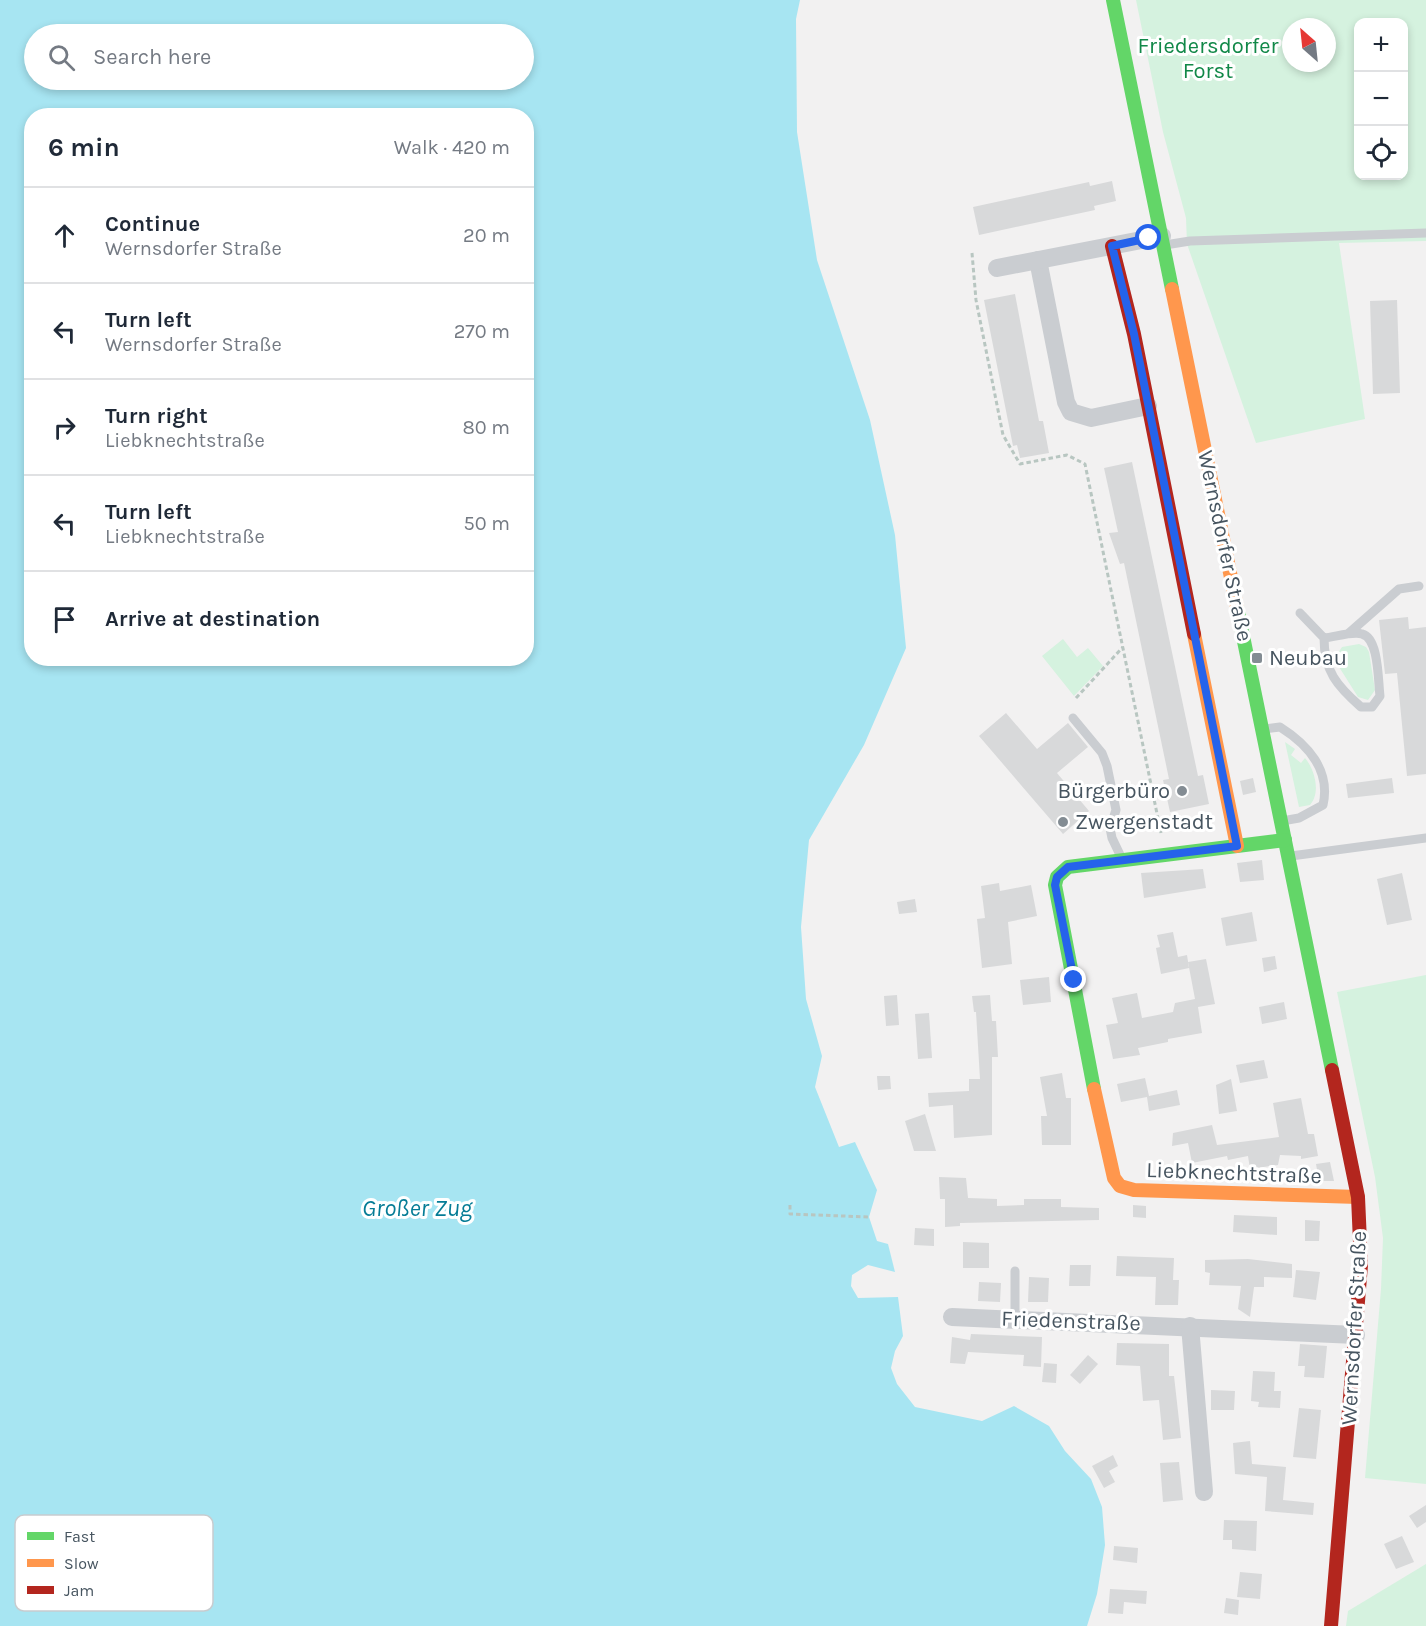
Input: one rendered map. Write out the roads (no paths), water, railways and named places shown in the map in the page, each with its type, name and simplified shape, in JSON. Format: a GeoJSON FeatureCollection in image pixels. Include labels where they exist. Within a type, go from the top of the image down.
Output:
{"type":"FeatureCollection","features":[{"type":"Feature","properties":{"kind":"main road","name":"Wernsdorfer Straße"},"geometry":{"type":"LineString","coordinates":[[1113,0],[1120,52],[1163,240],[1358,1197],[1362,1235],[1356,1335],[1331,1626]]}},
{"type":"Feature","properties":{"kind":"main road","name":"Wernsdorfer Straße"},"geometry":{"type":"LineString","coordinates":[[1112,246],[1148,406],[1237,846]]}},
{"type":"Feature","properties":{"kind":"main road","name":"Liebknechtstraße"},"geometry":{"type":"LineString","coordinates":[[1285,840],[1068,867],[1057,877],[1055,885],[1098,1109],[1114,1178],[1120,1186],[1134,1190],[1358,1197]]}},
{"type":"Feature","properties":{"kind":"street"},"geometry":{"type":"LineString","coordinates":[[997,268],[1112,246],[1163,240]]}},
{"type":"Feature","properties":{"kind":"street"},"geometry":{"type":"LineString","coordinates":[[1038,260],[1066,402],[1071,411],[1091,418],[1148,406]]}},
{"type":"Feature","properties":{"kind":"street","name":"Friedenstraße"},"geometry":{"type":"LineString","coordinates":[[952,1317],[1356,1335]]}},
{"type":"Feature","properties":{"kind":"street"},"geometry":{"type":"LineString","coordinates":[[1190,1326],[1204,1492]]}},
{"type":"Feature","properties":{"kind":"lane"},"geometry":{"type":"LineString","coordinates":[[1163,240],[1426,233]]}},
{"type":"Feature","properties":{"kind":"lane"},"geometry":{"type":"LineString","coordinates":[[1345,635],[1360,625],[1399,589],[1419,586]]}},
{"type":"Feature","properties":{"kind":"lane"},"geometry":{"type":"LineString","coordinates":[[1300,613],[1324,638],[1325,661],[1332,675],[1352,699],[1361,707],[1368,708],[1377,703],[1380,696],[1374,646],[1369,638],[1361,633],[1324,638]]}},
{"type":"Feature","properties":{"kind":"lane"},"geometry":{"type":"LineString","coordinates":[[1073,718],[1102,753],[1107,766],[1116,810],[1110,828],[1122,859]]}},
{"type":"Feature","properties":{"kind":"lane"},"geometry":{"type":"LineString","coordinates":[[1263,729],[1280,727],[1305,745],[1320,770],[1326,792],[1323,805],[1312,812],[1282,821]]}},
{"type":"Feature","properties":{"kind":"lane"},"geometry":{"type":"LineString","coordinates":[[1289,856],[1426,838]]}},
{"type":"Feature","properties":{"kind":"lane"},"geometry":{"type":"LineString","coordinates":[[1015,1271],[1015,1319]]}},
{"type":"Feature","properties":{"kind":"water","name":"Großer Zug"},"geometry":{"type":"Polygon","coordinates":[[[0,0],[800,0],[796,19],[797,132],[817,260],[870,420],[895,535],[906,648],[864,745],[809,840],[801,927],[806,999],[822,1056],[815,1087],[839,1147],[855,1142],[877,1190],[869,1217],[877,1241],[888,1244],[895,1272],[868,1265],[852,1275],[851,1286],[858,1298],[898,1297],[903,1336],[895,1351],[891,1368],[897,1384],[915,1407],[982,1421],[1014,1406],[1049,1426],[1065,1451],[1091,1479],[1102,1507],[1105,1545],[1097,1594],[1087,1626],[0,1626],[0,0]]]}},
{"type":"Feature","properties":{"kind":"place","name":"Neubau"},"geometry":{"type":"Point","coordinates":[1257,658]}},
{"type":"Feature","properties":{"kind":"place","name":"Bürgerbüro"},"geometry":{"type":"Point","coordinates":[1182,791]}},
{"type":"Feature","properties":{"kind":"place","name":"Zwergenstadt"},"geometry":{"type":"Point","coordinates":[1063,822]}},
{"type":"Feature","properties":{"kind":"park label","name":"Friedersdorfer Forst"},"geometry":{"type":"Point","coordinates":[1208,58]}}]}
